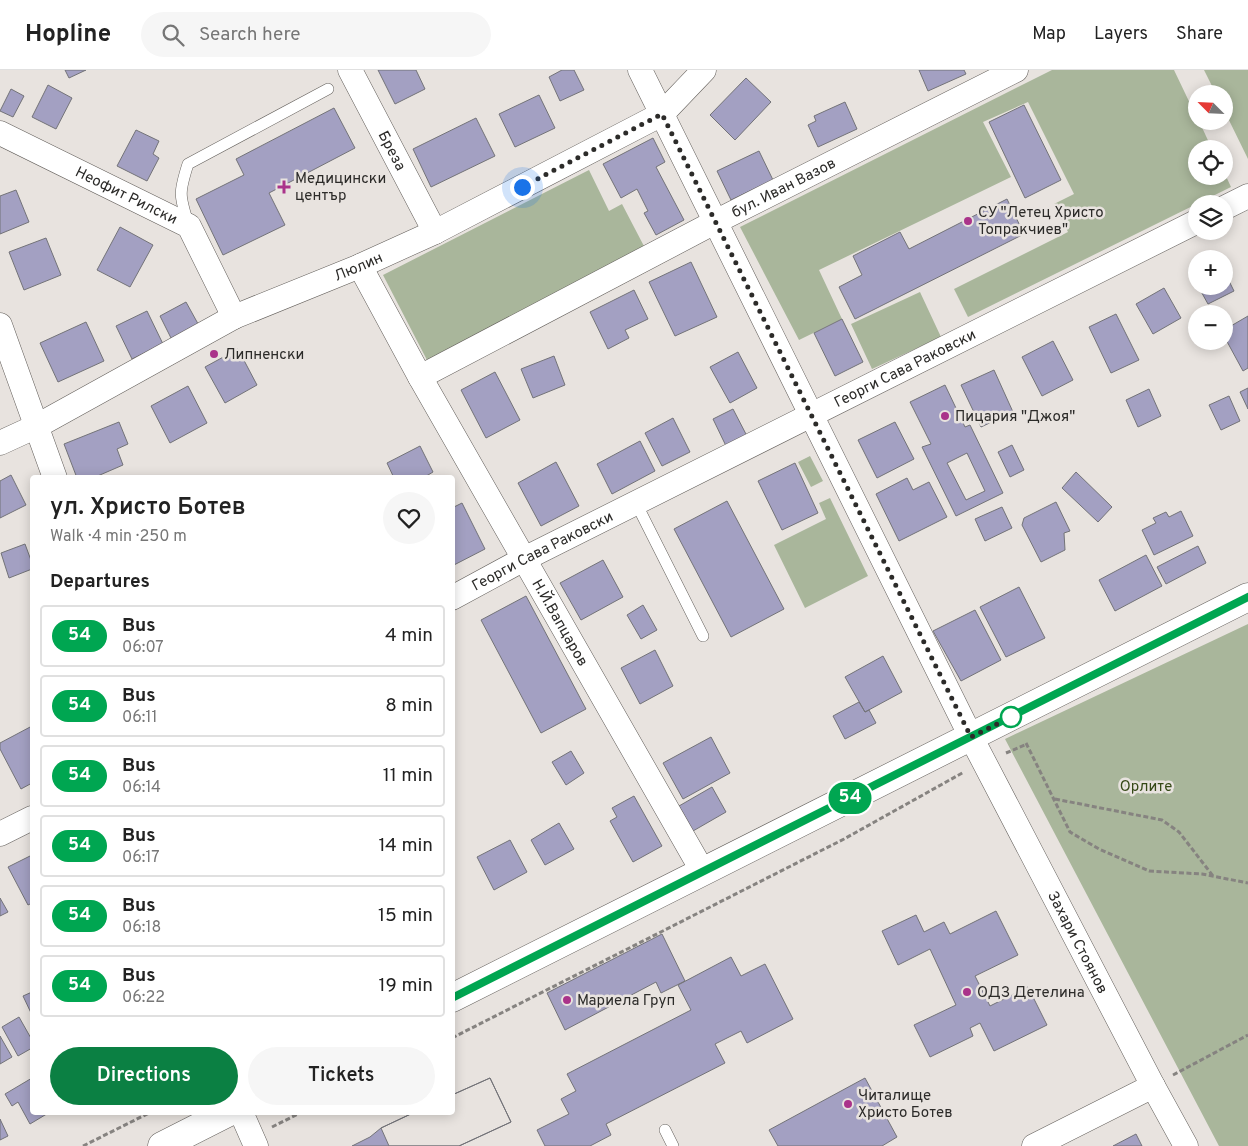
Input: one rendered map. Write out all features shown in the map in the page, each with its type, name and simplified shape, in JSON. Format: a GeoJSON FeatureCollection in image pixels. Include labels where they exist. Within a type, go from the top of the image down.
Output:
{"type":"FeatureCollection","features":[{"type":"Feature","properties":{"kind":"street","name":"Бреза"},"geometry":{"type":"LineString","coordinates":[[350,70],[435,232]]}},
{"type":"Feature","properties":{"kind":"street","name":"Захари Стоянов"},"geometry":{"type":"LineString","coordinates":[[640,70],[971,737],[1186,1146]]}},
{"type":"Feature","properties":{"kind":"street","name":"Люлин"},"geometry":{"type":"LineString","coordinates":[[0,444],[37,426],[234,316],[360,266],[435,232],[662,114],[704,70]]}},
{"type":"Feature","properties":{"kind":"street","name":"бул. Иван Вазов"},"geometry":{"type":"LineString","coordinates":[[420,377],[715,222],[1016,70]]}},
{"type":"Feature","properties":{"kind":"street","name":"Неофит Рилски"},"geometry":{"type":"LineString","coordinates":[[0,133],[189,226],[234,316]]}},
{"type":"Feature","properties":{"kind":"street"},"geometry":{"type":"LineString","coordinates":[[1233,204],[1248,196]]}},
{"type":"Feature","properties":{"kind":"street","name":"Георги Сава Раковски"},"geometry":{"type":"LineString","coordinates":[[455,596],[524,559],[1188,226]]}},
{"type":"Feature","properties":{"kind":"street","name":"Н.Й.Вапцаров"},"geometry":{"type":"LineString","coordinates":[[360,266],[420,377],[703,872]]}},
{"type":"Feature","properties":{"kind":"street"},"geometry":{"type":"LineString","coordinates":[[0,325],[54,475]]}},
{"type":"Feature","properties":{"kind":"street"},"geometry":{"type":"LineString","coordinates":[[455,996],[1248,597]]}},
{"type":"Feature","properties":{"kind":"street"},"geometry":{"type":"LineString","coordinates":[[0,834],[30,819]]}},
{"type":"Feature","properties":{"kind":"street"},"geometry":{"type":"LineString","coordinates":[[1034,1146],[1153,1086]]}},
{"type":"Feature","properties":{"kind":"street"},"geometry":{"type":"LineString","coordinates":[[162,1146],[223,1115]]}},
{"type":"Feature","properties":{"kind":"street"},"geometry":{"type":"LineString","coordinates":[[242,1115],[256,1146]]}},
{"type":"Feature","properties":{"kind":"lane"},"geometry":{"type":"LineString","coordinates":[[189,226],[182,204],[180,189],[188,164],[328,89]]}},
{"type":"Feature","properties":{"kind":"lane"},"geometry":{"type":"LineString","coordinates":[[636,503],[703,636]]}},
{"type":"Feature","properties":{"kind":"lane"},"geometry":{"type":"LineString","coordinates":[[665,1130],[673,1146]]}},
{"type":"Feature","properties":{"kind":"path"},"geometry":{"type":"LineString","coordinates":[[1013,716],[1070,832],[1099,849],[1149,872],[1213,876],[1248,882]]}},
{"type":"Feature","properties":{"kind":"path"},"geometry":{"type":"LineString","coordinates":[[455,1036],[844,839],[984,762],[1027,744]]}},
{"type":"Feature","properties":{"kind":"path"},"geometry":{"type":"LineString","coordinates":[[1054,799],[1162,820],[1179,832],[1213,876]]}},
{"type":"Feature","properties":{"kind":"path"},"geometry":{"type":"LineString","coordinates":[[1153,1086],[1248,1035]]}},
{"type":"Feature","properties":{"kind":"path"},"geometry":{"type":"LineString","coordinates":[[83,1146],[145,1115]]}},
{"type":"Feature","properties":{"kind":"green space"},"geometry":{"type":"Polygon","coordinates":[[[1052,70],[1174,70],[1188,99],[1188,130],[1203,130],[1208,140],[1188,140],[1188,185],[1230,185],[1231,187],[1215,195],[1188,195],[1188,208],[968,317],[954,289],[1068,232],[1054,204],[1074,194],[1028,102],[983,122],[1011,177],[819,270],[842,319],[799,340],[740,227],[1052,70]]]}},
{"type":"Feature","properties":{"kind":"green space"},"geometry":{"type":"Polygon","coordinates":[[[1204,70],[1248,70],[1248,159],[1233,128],[1233,85],[1212,85],[1204,70]]]}},
{"type":"Feature","properties":{"kind":"green space"},"geometry":{"type":"Polygon","coordinates":[[[589,170],[609,211],[622,204],[646,250],[428,362],[383,275],[589,170]]]}},
{"type":"Feature","properties":{"kind":"green space"},"geometry":{"type":"Polygon","coordinates":[[[920,292],[941,337],[872,369],[851,324],[920,292]]]}},
{"type":"Feature","properties":{"kind":"green space"},"geometry":{"type":"Polygon","coordinates":[[[810,456],[823,481],[811,487],[798,462],[810,456]]]}},
{"type":"Feature","properties":{"kind":"green space"},"geometry":{"type":"Polygon","coordinates":[[[830,498],[868,576],[805,608],[774,545],[826,519],[819,503],[830,498]]]}},
{"type":"Feature","properties":{"kind":"green space","name":"Орлите"},"geometry":{"type":"Polygon","coordinates":[[[1248,624],[1248,1146],[1219,1146],[1005,739],[1248,624]]]}},
{"type":"Feature","properties":{"kind":"building"},"geometry":{"type":"Polygon","coordinates":[[[65,70],[86,70],[69,78],[65,70]]]}},
{"type":"Feature","properties":{"kind":"building"},"geometry":{"type":"Polygon","coordinates":[[[378,70],[416,70],[425,89],[395,104],[378,70]]]}},
{"type":"Feature","properties":{"kind":"building"},"geometry":{"type":"Polygon","coordinates":[[[562,70],[574,70],[584,90],[560,101],[549,77],[562,70]]]}},
{"type":"Feature","properties":{"kind":"building"},"geometry":{"type":"Polygon","coordinates":[[[919,70],[964,70],[966,74],[928,91],[919,70]]]}},
{"type":"Feature","properties":{"kind":"building"},"geometry":{"type":"Polygon","coordinates":[[[746,78],[771,102],[735,140],[710,115],[746,78]]]}},
{"type":"Feature","properties":{"kind":"building"},"geometry":{"type":"Polygon","coordinates":[[[48,85],[72,98],[56,129],[32,117],[48,85]]]}},
{"type":"Feature","properties":{"kind":"building"},"geometry":{"type":"Polygon","coordinates":[[[11,89],[24,96],[13,117],[0,111],[11,89]]]}},
{"type":"Feature","properties":{"kind":"building"},"geometry":{"type":"Polygon","coordinates":[[[539,95],[555,128],[515,147],[499,114],[539,95]]]}},
{"type":"Feature","properties":{"kind":"building"},"geometry":{"type":"Polygon","coordinates":[[[845,102],[857,129],[818,147],[808,125],[816,121],[814,116],[845,102]]]}},
{"type":"Feature","properties":{"kind":"building"},"geometry":{"type":"Polygon","coordinates":[[[1024,105],[1061,180],[1025,198],[989,122],[1024,105]]]}},
{"type":"Feature","properties":{"kind":"building"},"geometry":{"type":"Polygon","coordinates":[[[334,108],[355,148],[269,193],[285,225],[223,255],[196,199],[244,175],[236,159],[334,108]]]}},
{"type":"Feature","properties":{"kind":"building"},"geometry":{"type":"Polygon","coordinates":[[[476,118],[495,156],[431,187],[413,149],[476,118]]]}},
{"type":"Feature","properties":{"kind":"building"},"geometry":{"type":"Polygon","coordinates":[[[136,130],[159,141],[153,154],[159,158],[147,181],[117,166],[136,130]]]}},
{"type":"Feature","properties":{"kind":"building"},"geometry":{"type":"Polygon","coordinates":[[[653,138],[665,162],[656,167],[684,220],[656,235],[644,213],[648,211],[637,189],[621,198],[603,164],[653,138]]]}},
{"type":"Feature","properties":{"kind":"building"},"geometry":{"type":"Polygon","coordinates":[[[759,151],[773,180],[731,200],[717,171],[759,151]]]}},
{"type":"Feature","properties":{"kind":"building"},"geometry":{"type":"Polygon","coordinates":[[[16,190],[29,222],[0,234],[0,196],[16,190]]]}},
{"type":"Feature","properties":{"kind":"building"},"geometry":{"type":"Polygon","coordinates":[[[1007,199],[1024,234],[855,319],[839,287],[862,275],[853,256],[900,232],[909,249],[1007,199]]]}},
{"type":"Feature","properties":{"kind":"building"},"geometry":{"type":"Polygon","coordinates":[[[120,227],[153,245],[130,287],[97,270],[120,227]]]}},
{"type":"Feature","properties":{"kind":"building"},"geometry":{"type":"Polygon","coordinates":[[[46,238],[61,275],[24,290],[9,252],[46,238]]]}},
{"type":"Feature","properties":{"kind":"building"},"geometry":{"type":"Polygon","coordinates":[[[691,262],[717,317],[675,336],[649,282],[691,262]]]}},
{"type":"Feature","properties":{"kind":"building"},"geometry":{"type":"Polygon","coordinates":[[[1164,288],[1181,318],[1153,334],[1136,304],[1164,288]]]}},
{"type":"Feature","properties":{"kind":"building"},"geometry":{"type":"Polygon","coordinates":[[[634,290],[648,319],[625,330],[629,338],[608,349],[590,312],[634,290]]]}},
{"type":"Feature","properties":{"kind":"building"},"geometry":{"type":"Polygon","coordinates":[[[1203,295],[1226,295],[1208,304],[1203,295]]]}},
{"type":"Feature","properties":{"kind":"building"},"geometry":{"type":"Polygon","coordinates":[[[186,302],[202,331],[175,346],[160,316],[186,302]]]}},
{"type":"Feature","properties":{"kind":"building"},"geometry":{"type":"Polygon","coordinates":[[[147,311],[163,344],[132,359],[116,326],[147,311]]]}},
{"type":"Feature","properties":{"kind":"building"},"geometry":{"type":"Polygon","coordinates":[[[1116,314],[1139,360],[1111,373],[1089,327],[1116,314]]]}},
{"type":"Feature","properties":{"kind":"building"},"geometry":{"type":"Polygon","coordinates":[[[1248,316],[1248,368],[1243,371],[1232,350],[1233,325],[1248,316]]]}},
{"type":"Feature","properties":{"kind":"building"},"geometry":{"type":"Polygon","coordinates":[[[842,319],[863,362],[835,376],[814,333],[842,319]]]}},
{"type":"Feature","properties":{"kind":"building"},"geometry":{"type":"Polygon","coordinates":[[[86,322],[104,361],[58,382],[40,343],[86,322]]]}},
{"type":"Feature","properties":{"kind":"building"},"geometry":{"type":"Polygon","coordinates":[[[1053,341],[1073,380],[1042,396],[1022,357],[1053,341]]]}},
{"type":"Feature","properties":{"kind":"building"},"geometry":{"type":"Polygon","coordinates":[[[238,349],[257,385],[225,403],[205,367],[238,349]]]}},
{"type":"Feature","properties":{"kind":"building"},"geometry":{"type":"Polygon","coordinates":[[[738,352],[757,388],[730,403],[710,367],[738,352]]]}},
{"type":"Feature","properties":{"kind":"building"},"geometry":{"type":"Polygon","coordinates":[[[554,356],[565,385],[533,398],[521,369],[554,356]]]}},
{"type":"Feature","properties":{"kind":"building"},"geometry":{"type":"Polygon","coordinates":[[[994,370],[1013,412],[981,427],[961,385],[994,370]]]}},
{"type":"Feature","properties":{"kind":"building"},"geometry":{"type":"Polygon","coordinates":[[[495,372],[520,420],[486,438],[461,390],[495,372]]]}},
{"type":"Feature","properties":{"kind":"building"},"geometry":{"type":"Polygon","coordinates":[[[945,385],[965,427],[970,425],[1003,493],[956,516],[922,447],[931,444],[910,402],[945,385]],[[967,453],[947,463],[966,500],[985,491],[967,453]]]}},
{"type":"Feature","properties":{"kind":"building"},"geometry":{"type":"Polygon","coordinates":[[[188,386],[207,423],[170,443],[151,406],[188,386]]]}},
{"type":"Feature","properties":{"kind":"building"},"geometry":{"type":"Polygon","coordinates":[[[1248,388],[1248,409],[1240,392],[1248,388]]]}},
{"type":"Feature","properties":{"kind":"building"},"geometry":{"type":"Polygon","coordinates":[[[1149,389],[1161,416],[1138,427],[1126,400],[1149,389]]]}},
{"type":"Feature","properties":{"kind":"building"},"geometry":{"type":"Polygon","coordinates":[[[1229,396],[1240,421],[1221,430],[1209,405],[1229,396]]]}},
{"type":"Feature","properties":{"kind":"building"},"geometry":{"type":"Polygon","coordinates":[[[733,409],[748,438],[727,448],[713,419],[733,409]]]}},
{"type":"Feature","properties":{"kind":"building"},"geometry":{"type":"Polygon","coordinates":[[[673,418],[690,452],[662,466],[645,433],[673,418]]]}},
{"type":"Feature","properties":{"kind":"building"},"geometry":{"type":"Polygon","coordinates":[[[119,422],[128,444],[117,449],[123,465],[100,475],[76,475],[64,444],[119,422]]]}},
{"type":"Feature","properties":{"kind":"building"},"geometry":{"type":"Polygon","coordinates":[[[895,422],[914,459],[877,478],[858,440],[895,422]]]}},
{"type":"Feature","properties":{"kind":"building"},"geometry":{"type":"Polygon","coordinates":[[[640,441],[655,471],[612,494],[597,464],[640,441]]]}},
{"type":"Feature","properties":{"kind":"building"},"geometry":{"type":"Polygon","coordinates":[[[1012,445],[1024,470],[1010,477],[998,452],[1012,445]]]}},
{"type":"Feature","properties":{"kind":"building"},"geometry":{"type":"Polygon","coordinates":[[[420,446],[433,472],[428,475],[393,475],[387,463],[420,446]]]}},
{"type":"Feature","properties":{"kind":"building"},"geometry":{"type":"Polygon","coordinates":[[[556,462],[579,506],[541,526],[518,483],[556,462]]]}},
{"type":"Feature","properties":{"kind":"building"},"geometry":{"type":"Polygon","coordinates":[[[795,463],[818,513],[782,530],[758,481],[795,463]]]}},
{"type":"Feature","properties":{"kind":"building"},"geometry":{"type":"Polygon","coordinates":[[[1076,472],[1112,507],[1098,522],[1062,488],[1076,472]]]}},
{"type":"Feature","properties":{"kind":"building"},"geometry":{"type":"Polygon","coordinates":[[[11,475],[26,505],[0,518],[0,481],[11,475]]]}},
{"type":"Feature","properties":{"kind":"building"},"geometry":{"type":"Polygon","coordinates":[[[907,478],[913,490],[929,482],[947,517],[899,541],[876,494],[907,478]]]}},
{"type":"Feature","properties":{"kind":"building"},"geometry":{"type":"Polygon","coordinates":[[[727,501],[784,609],[731,637],[674,529],[727,501]]]}},
{"type":"Feature","properties":{"kind":"building"},"geometry":{"type":"Polygon","coordinates":[[[1056,502],[1070,531],[1064,533],[1065,550],[1041,562],[1022,525],[1024,518],[1056,502]]]}},
{"type":"Feature","properties":{"kind":"building"},"geometry":{"type":"Polygon","coordinates":[[[462,503],[485,549],[455,564],[455,506],[462,503]]]}},
{"type":"Feature","properties":{"kind":"building"},"geometry":{"type":"Polygon","coordinates":[[[1002,507],[1012,528],[985,541],[975,519],[1002,507]]]}},
{"type":"Feature","properties":{"kind":"building"},"geometry":{"type":"Polygon","coordinates":[[[1181,511],[1193,536],[1154,555],[1142,530],[1156,523],[1153,518],[1166,512],[1169,517],[1181,511]]]}},
{"type":"Feature","properties":{"kind":"building"},"geometry":{"type":"Polygon","coordinates":[[[25,544],[30,558],[30,570],[9,578],[1,553],[25,544]]]}},
{"type":"Feature","properties":{"kind":"building"},"geometry":{"type":"Polygon","coordinates":[[[1198,546],[1206,563],[1166,584],[1157,567],[1198,546]]]}},
{"type":"Feature","properties":{"kind":"building"},"geometry":{"type":"Polygon","coordinates":[[[1146,555],[1162,586],[1115,611],[1099,580],[1146,555]]]}},
{"type":"Feature","properties":{"kind":"building"},"geometry":{"type":"Polygon","coordinates":[[[603,560],[623,597],[581,620],[560,583],[603,560]]]}},
{"type":"Feature","properties":{"kind":"building"},"geometry":{"type":"Polygon","coordinates":[[[1019,587],[1045,638],[1006,657],[980,607],[1019,587]]]}},
{"type":"Feature","properties":{"kind":"building"},"geometry":{"type":"Polygon","coordinates":[[[526,596],[586,709],[541,733],[481,620],[526,596]]]}},
{"type":"Feature","properties":{"kind":"building"},"geometry":{"type":"Polygon","coordinates":[[[643,605],[657,630],[641,639],[627,615],[643,605]]]}},
{"type":"Feature","properties":{"kind":"building"},"geometry":{"type":"Polygon","coordinates":[[[975,610],[1001,660],[961,681],[933,631],[975,610]]]}},
{"type":"Feature","properties":{"kind":"building"},"geometry":{"type":"Polygon","coordinates":[[[655,650],[673,686],[640,704],[621,668],[655,650]]]}},
{"type":"Feature","properties":{"kind":"building"},"geometry":{"type":"Polygon","coordinates":[[[883,656],[902,692],[865,712],[845,677],[883,656]]]}},
{"type":"Feature","properties":{"kind":"building"},"geometry":{"type":"Polygon","coordinates":[[[859,702],[865,712],[869,710],[876,723],[845,739],[833,716],[859,702]]]}},
{"type":"Feature","properties":{"kind":"building"},"geometry":{"type":"Polygon","coordinates":[[[30,727],[30,784],[21,789],[0,749],[0,743],[30,727]]]}},
{"type":"Feature","properties":{"kind":"building"},"geometry":{"type":"Polygon","coordinates":[[[711,737],[730,773],[683,799],[663,763],[711,737]]]}},
{"type":"Feature","properties":{"kind":"building"},"geometry":{"type":"Polygon","coordinates":[[[571,751],[584,773],[566,785],[552,762],[571,751]]]}},
{"type":"Feature","properties":{"kind":"building"},"geometry":{"type":"Polygon","coordinates":[[[712,787],[726,812],[693,831],[679,806],[712,787]]]}},
{"type":"Feature","properties":{"kind":"building"},"geometry":{"type":"Polygon","coordinates":[[[634,796],[662,846],[633,862],[610,821],[617,817],[612,808],[634,796]]]}},
{"type":"Feature","properties":{"kind":"building"},"geometry":{"type":"Polygon","coordinates":[[[559,823],[574,849],[545,865],[531,840],[559,823]]]}},
{"type":"Feature","properties":{"kind":"building"},"geometry":{"type":"Polygon","coordinates":[[[510,840],[527,872],[494,890],[477,857],[510,840]]]}},
{"type":"Feature","properties":{"kind":"building"},"geometry":{"type":"Polygon","coordinates":[[[30,856],[30,904],[28,905],[8,867],[30,856]]]}},
{"type":"Feature","properties":{"kind":"building"},"geometry":{"type":"Polygon","coordinates":[[[0,898],[8,912],[0,916],[0,898]]]}},
{"type":"Feature","properties":{"kind":"building"},"geometry":{"type":"Polygon","coordinates":[[[996,911],[1018,955],[975,976],[990,1006],[1028,987],[1047,1025],[994,1051],[980,1023],[970,1028],[973,1036],[930,1057],[914,1025],[956,1005],[930,949],[898,965],[882,931],[916,915],[924,932],[944,922],[950,934],[996,911]]]}},
{"type":"Feature","properties":{"kind":"building"},"geometry":{"type":"Polygon","coordinates":[[[662,934],[685,981],[661,993],[656,982],[565,1030],[547,993],[662,934]]]}},
{"type":"Feature","properties":{"kind":"building"},"geometry":{"type":"Polygon","coordinates":[[[731,957],[741,976],[765,964],[793,1019],[747,1043],[741,1031],[715,1044],[725,1063],[606,1124],[611,1135],[590,1146],[545,1146],[537,1130],[569,1114],[561,1099],[576,1091],[567,1074],[691,1010],[678,985],[731,957]]]}},
{"type":"Feature","properties":{"kind":"building"},"geometry":{"type":"Polygon","coordinates":[[[30,993],[30,1011],[23,996],[30,993]]]}},
{"type":"Feature","properties":{"kind":"building"},"geometry":{"type":"Polygon","coordinates":[[[19,1017],[30,1036],[30,1049],[18,1056],[2,1027],[19,1017]]]}},
{"type":"Feature","properties":{"kind":"building"},"geometry":{"type":"Polygon","coordinates":[[[0,1036],[12,1057],[0,1064],[0,1036]]]}},
{"type":"Feature","properties":{"kind":"building"},"geometry":{"type":"Polygon","coordinates":[[[490,1078],[511,1122],[459,1146],[352,1146],[370,1137],[381,1128],[409,1115],[455,1115],[455,1094],[490,1078]]]}},
{"type":"Feature","properties":{"kind":"building"},"geometry":{"type":"Polygon","coordinates":[[[490,1078],[511,1122],[459,1146],[389,1146],[381,1128],[409,1115],[455,1115],[455,1094],[490,1078]]]}},
{"type":"Feature","properties":{"kind":"building","name":"Читалище Христо Ботев"},"geometry":{"type":"Polygon","coordinates":[[[865,1078],[897,1137],[882,1146],[778,1146],[769,1130],[865,1078]]]}},
{"type":"Feature","properties":{"kind":"building"},"geometry":{"type":"Polygon","coordinates":[[[30,1079],[30,1115],[45,1115],[30,1124],[18,1102],[12,1106],[5,1094],[30,1079]]]}},
{"type":"Feature","properties":{"kind":"building"},"geometry":{"type":"Polygon","coordinates":[[[0,1119],[8,1136],[0,1140],[0,1119]]]}},
{"type":"Feature","properties":{"kind":"building"},"geometry":{"type":"Polygon","coordinates":[[[1136,1134],[1142,1146],[1113,1146],[1136,1134]]]}},
{"type":"Feature","properties":{"kind":"bus line","name":"54"},"geometry":{"type":"LineString","coordinates":[[455,996],[1248,597]]}},
{"type":"Feature","properties":{"kind":"place","name":"Медицински център"},"geometry":{"type":"Point","coordinates":[284,187]}},
{"type":"Feature","properties":{"kind":"place","name":"СУ \"Летец Христо Топракчиев\""},"geometry":{"type":"Point","coordinates":[968,221]}},
{"type":"Feature","properties":{"kind":"place","name":"Липненски"},"geometry":{"type":"Point","coordinates":[214,354]}},
{"type":"Feature","properties":{"kind":"place","name":"Пицария \"Джоя\""},"geometry":{"type":"Point","coordinates":[945,416]}},
{"type":"Feature","properties":{"kind":"place","name":"ОДЗ Детелина"},"geometry":{"type":"Point","coordinates":[967,992]}},
{"type":"Feature","properties":{"kind":"place","name":"Мариела Груп"},"geometry":{"type":"Point","coordinates":[567,1000]}},
{"type":"Feature","properties":{"kind":"place","name":"Читалище Христо Ботев"},"geometry":{"type":"Point","coordinates":[848,1104]}},
{"type":"Feature","properties":{"kind":"route"},"geometry":{"type":"LineString","coordinates":[[522,187],[662,114],[971,737],[1013,716],[1011,717]]}}]}
